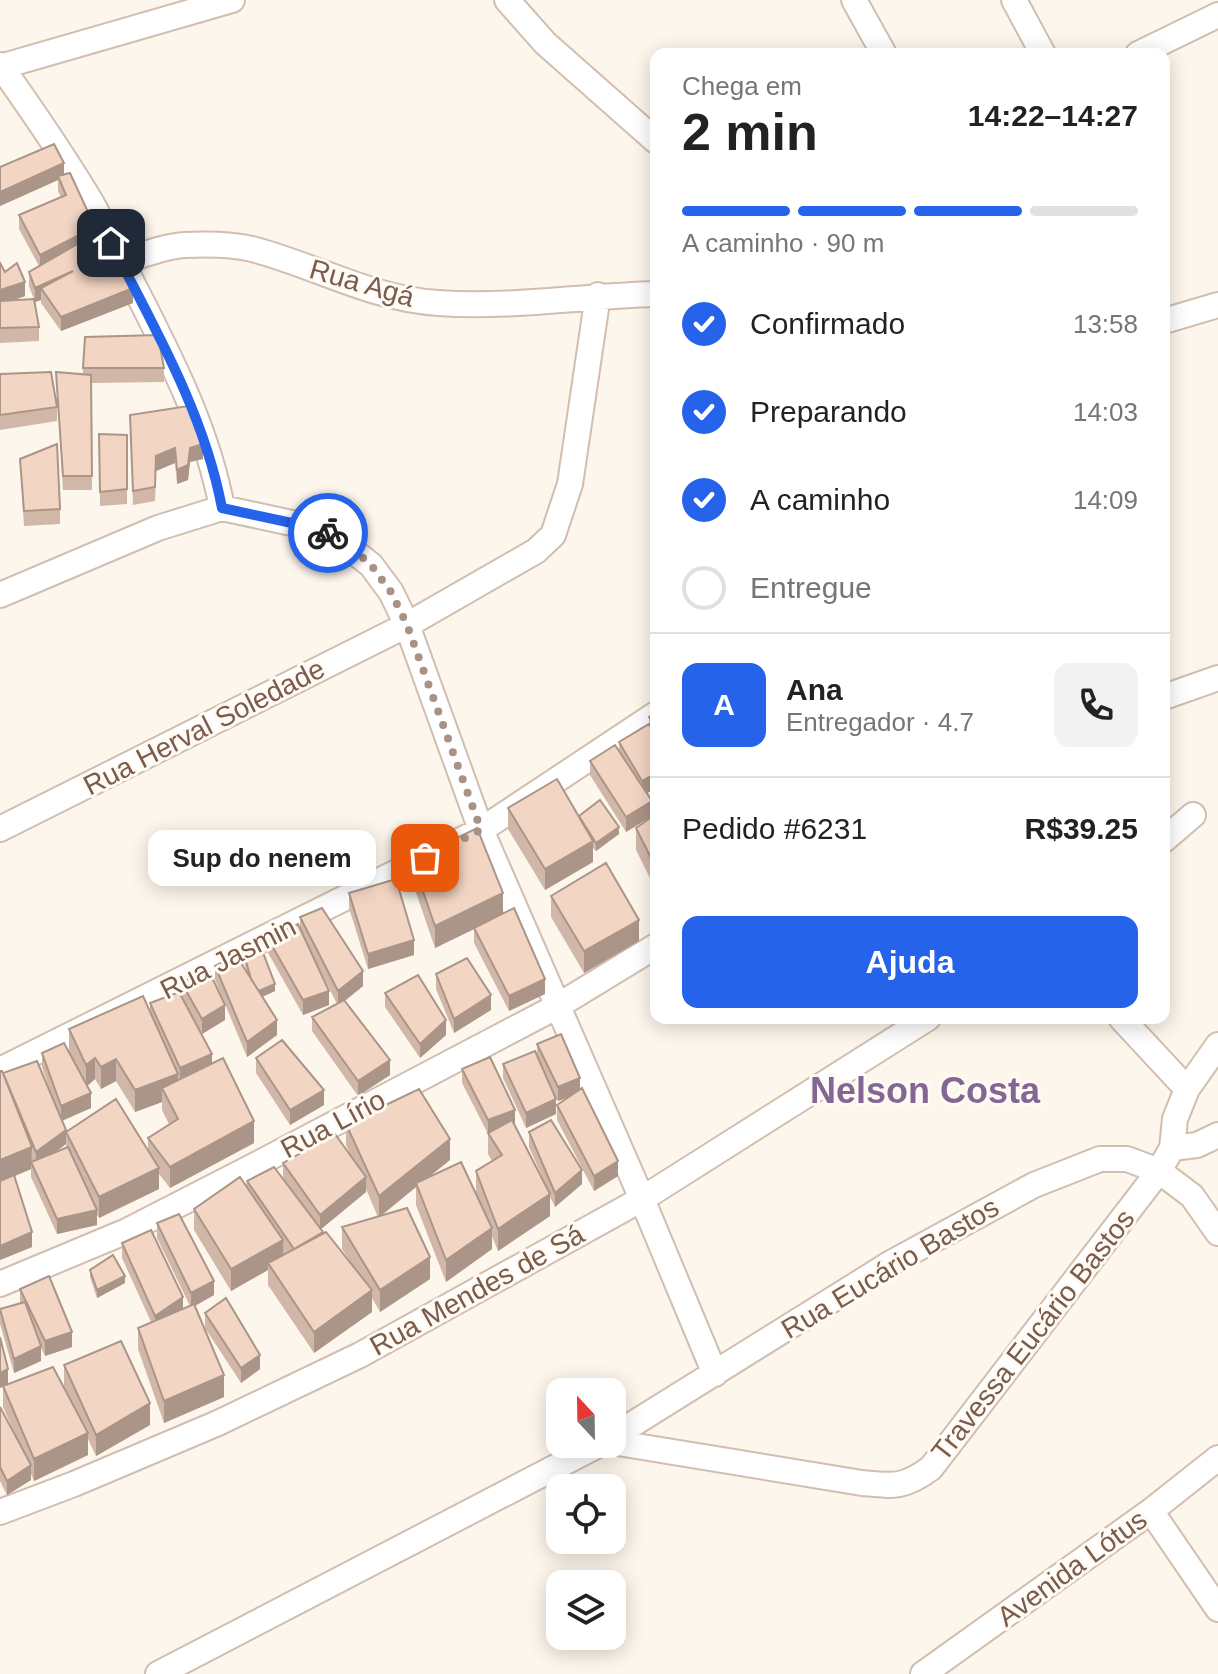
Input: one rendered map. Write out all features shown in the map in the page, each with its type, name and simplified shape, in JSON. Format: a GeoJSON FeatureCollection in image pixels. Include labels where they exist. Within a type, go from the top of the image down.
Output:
{"type":"FeatureCollection","features":[{"type":"Feature","properties":{"kind":"street"},"geometry":{"type":"LineString","coordinates":[[222,508],[215,472],[194,411],[165,347],[92,204],[53,141],[0,66],[205,4],[232,0]]}},
{"type":"Feature","properties":{"kind":"street"},"geometry":{"type":"LineString","coordinates":[[507,0],[545,43],[650,136]]}},
{"type":"Feature","properties":{"kind":"street"},"geometry":{"type":"LineString","coordinates":[[854,0],[881,48]]}},
{"type":"Feature","properties":{"kind":"street"},"geometry":{"type":"LineString","coordinates":[[1014,0],[1040,48]]}},
{"type":"Feature","properties":{"kind":"street"},"geometry":{"type":"LineString","coordinates":[[1150,48],[1218,15]]}},
{"type":"Feature","properties":{"kind":"street","name":"Rua Agá"},"geometry":{"type":"LineString","coordinates":[[121,262],[182,245],[216,245],[250,248],[358,286],[400,298],[437,303],[545,302],[598,295],[650,294]]}},
{"type":"Feature","properties":{"kind":"street","name":"Rua Herval Soledade"},"geometry":{"type":"LineString","coordinates":[[0,829],[407,625],[536,551],[553,535],[570,484],[598,295]]}},
{"type":"Feature","properties":{"kind":"street"},"geometry":{"type":"LineString","coordinates":[[1170,319],[1218,305]]}},
{"type":"Feature","properties":{"kind":"street"},"geometry":{"type":"LineString","coordinates":[[1,590],[158,528],[222,508],[315,528],[334,536],[371,565],[391,592],[407,625],[481,830],[715,1374]]}},
{"type":"Feature","properties":{"kind":"street"},"geometry":{"type":"LineString","coordinates":[[1170,695],[1218,678]]}},
{"type":"Feature","properties":{"kind":"street","name":"Rua Jasmin"},"geometry":{"type":"LineString","coordinates":[[0,1070],[481,830],[650,718]]}},
{"type":"Feature","properties":{"kind":"street"},"geometry":{"type":"LineString","coordinates":[[1170,835],[1193,815]]}},
{"type":"Feature","properties":{"kind":"street","name":"Rua Lírio"},"geometry":{"type":"LineString","coordinates":[[0,1284],[127,1231],[556,1007],[650,950]]}},
{"type":"Feature","properties":{"kind":"street","name":"Rua Mendes de Sá"},"geometry":{"type":"LineString","coordinates":[[0,1512],[218,1423],[360,1355],[642,1199],[919,1024]]}},
{"type":"Feature","properties":{"kind":"street"},"geometry":{"type":"LineString","coordinates":[[1127,1024],[1187,1089]]}},
{"type":"Feature","properties":{"kind":"street"},"geometry":{"type":"LineString","coordinates":[[1218,1045],[1187,1089],[1175,1119],[1172,1148],[1159,1171],[1192,1196],[1218,1233]]}},
{"type":"Feature","properties":{"kind":"street"},"geometry":{"type":"LineString","coordinates":[[1172,1148],[1197,1145],[1218,1135]]}},
{"type":"Feature","properties":{"kind":"street","name":"Rua Eucário Bastos"},"geometry":{"type":"LineString","coordinates":[[626,1431],[891,1263],[1034,1185],[1100,1159],[1127,1159],[1159,1171]]}},
{"type":"Feature","properties":{"kind":"street","name":"Travessa Eucário Bastos"},"geometry":{"type":"LineString","coordinates":[[626,1442],[862,1483],[911,1483],[931,1468],[1159,1171]]}},
{"type":"Feature","properties":{"kind":"street"},"geometry":{"type":"LineString","coordinates":[[158,1674],[573,1458]]}},
{"type":"Feature","properties":{"kind":"street","name":"Avenida Lótus"},"geometry":{"type":"LineString","coordinates":[[923,1674],[1151,1511],[1218,1458]]}},
{"type":"Feature","properties":{"kind":"street"},"geometry":{"type":"LineString","coordinates":[[1151,1511],[1218,1609]]}},
{"type":"Feature","properties":{"kind":"building"},"geometry":{"type":"Polygon","coordinates":[[[54,144],[64,163],[0,192],[0,167],[54,144]]]}},
{"type":"Feature","properties":{"kind":"building"},"geometry":{"type":"Polygon","coordinates":[[[70,173],[95,227],[40,255],[19,215],[66,195],[58,176],[70,173]]]}},
{"type":"Feature","properties":{"kind":"building"},"geometry":{"type":"Polygon","coordinates":[[[105,228],[133,288],[61,317],[41,288],[73,271],[35,288],[29,272],[105,228]]]}},
{"type":"Feature","properties":{"kind":"building"},"geometry":{"type":"Polygon","coordinates":[[[0,263],[5,272],[17,263],[25,282],[0,290],[0,263]]]}},
{"type":"Feature","properties":{"kind":"building"},"geometry":{"type":"Polygon","coordinates":[[[34,299],[39,327],[0,328],[0,301],[34,299]]]}},
{"type":"Feature","properties":{"kind":"building"},"geometry":{"type":"Polygon","coordinates":[[[158,335],[164,368],[83,368],[85,337],[158,335]]]}},
{"type":"Feature","properties":{"kind":"building"},"geometry":{"type":"Polygon","coordinates":[[[51,372],[57,407],[0,415],[0,374],[51,372]]]}},
{"type":"Feature","properties":{"kind":"building"},"geometry":{"type":"Polygon","coordinates":[[[56,372],[91,375],[92,476],[63,476],[56,372]]]}},
{"type":"Feature","properties":{"kind":"building"},"geometry":{"type":"Polygon","coordinates":[[[188,406],[203,444],[190,448],[188,465],[177,470],[175,448],[156,456],[155,487],[133,491],[130,415],[188,406]]]}},
{"type":"Feature","properties":{"kind":"building"},"geometry":{"type":"Polygon","coordinates":[[[99,434],[127,435],[127,489],[100,492],[99,434]]]}},
{"type":"Feature","properties":{"kind":"building"},"geometry":{"type":"Polygon","coordinates":[[[57,444],[60,509],[24,511],[20,459],[57,444]]]}},
{"type":"Feature","properties":{"kind":"building"},"geometry":{"type":"Polygon","coordinates":[[[649,724],[650,776],[642,781],[619,742],[649,724]]]}},
{"type":"Feature","properties":{"kind":"building"},"geometry":{"type":"Polygon","coordinates":[[[615,745],[650,802],[626,817],[590,761],[615,745]]]}},
{"type":"Feature","properties":{"kind":"building"},"geometry":{"type":"Polygon","coordinates":[[[557,779],[593,841],[545,869],[508,808],[557,779]]]}},
{"type":"Feature","properties":{"kind":"building"},"geometry":{"type":"Polygon","coordinates":[[[600,800],[619,827],[596,843],[579,816],[600,800]]]}},
{"type":"Feature","properties":{"kind":"building"},"geometry":{"type":"Polygon","coordinates":[[[650,818],[650,856],[636,828],[650,818]]]}},
{"type":"Feature","properties":{"kind":"building"},"geometry":{"type":"Polygon","coordinates":[[[477,828],[503,893],[435,926],[412,860],[477,828]]]}},
{"type":"Feature","properties":{"kind":"building"},"geometry":{"type":"Polygon","coordinates":[[[606,863],[639,920],[584,951],[551,896],[606,863]]]}},
{"type":"Feature","properties":{"kind":"building"},"geometry":{"type":"Polygon","coordinates":[[[396,879],[414,940],[368,954],[349,893],[396,879]]]}},
{"type":"Feature","properties":{"kind":"building"},"geometry":{"type":"Polygon","coordinates":[[[322,908],[363,971],[338,991],[300,917],[322,908]]]}},
{"type":"Feature","properties":{"kind":"building"},"geometry":{"type":"Polygon","coordinates":[[[514,908],[545,979],[509,996],[474,928],[514,908]]]}},
{"type":"Feature","properties":{"kind":"building"},"geometry":{"type":"Polygon","coordinates":[[[298,924],[329,991],[303,1000],[267,937],[298,924]]]}},
{"type":"Feature","properties":{"kind":"building"},"geometry":{"type":"Polygon","coordinates":[[[260,945],[275,984],[259,991],[251,979],[244,954],[260,945]]]}},
{"type":"Feature","properties":{"kind":"building"},"geometry":{"type":"Polygon","coordinates":[[[236,955],[277,1020],[247,1042],[215,966],[236,955]]]}},
{"type":"Feature","properties":{"kind":"building"},"geometry":{"type":"Polygon","coordinates":[[[467,958],[491,995],[454,1019],[436,974],[467,958]]]}},
{"type":"Feature","properties":{"kind":"building"},"geometry":{"type":"Polygon","coordinates":[[[209,971],[225,1005],[202,1019],[181,982],[209,971]]]}},
{"type":"Feature","properties":{"kind":"building"},"geometry":{"type":"Polygon","coordinates":[[[418,975],[446,1020],[420,1044],[385,993],[418,975]]]}},
{"type":"Feature","properties":{"kind":"building"},"geometry":{"type":"Polygon","coordinates":[[[179,992],[212,1054],[180,1068],[150,1003],[179,992]]]}},
{"type":"Feature","properties":{"kind":"building"},"geometry":{"type":"Polygon","coordinates":[[[143,996],[178,1074],[135,1090],[116,1059],[101,1067],[95,1058],[86,1065],[69,1029],[143,996]]]}},
{"type":"Feature","properties":{"kind":"building"},"geometry":{"type":"Polygon","coordinates":[[[344,1000],[390,1060],[358,1081],[312,1017],[344,1000]]]}},
{"type":"Feature","properties":{"kind":"building"},"geometry":{"type":"Polygon","coordinates":[[[561,1034],[580,1078],[558,1087],[537,1044],[561,1034]]]}},
{"type":"Feature","properties":{"kind":"building"},"geometry":{"type":"Polygon","coordinates":[[[282,1040],[324,1090],[290,1110],[256,1058],[282,1040]]]}},
{"type":"Feature","properties":{"kind":"building"},"geometry":{"type":"Polygon","coordinates":[[[64,1043],[91,1093],[61,1106],[42,1053],[64,1043]]]}},
{"type":"Feature","properties":{"kind":"building"},"geometry":{"type":"Polygon","coordinates":[[[535,1051],[556,1099],[526,1113],[503,1064],[535,1051]]]}},
{"type":"Feature","properties":{"kind":"building"},"geometry":{"type":"Polygon","coordinates":[[[490,1057],[515,1110],[488,1120],[462,1069],[490,1057]]]}},
{"type":"Feature","properties":{"kind":"building"},"geometry":{"type":"Polygon","coordinates":[[[223,1058],[254,1121],[170,1167],[148,1138],[178,1119],[162,1088],[223,1058]]]}},
{"type":"Feature","properties":{"kind":"building"},"geometry":{"type":"Polygon","coordinates":[[[37,1061],[66,1130],[36,1152],[3,1073],[37,1061]]]}},
{"type":"Feature","properties":{"kind":"building"},"geometry":{"type":"Polygon","coordinates":[[[0,1071],[32,1147],[0,1160],[0,1071]]]}},
{"type":"Feature","properties":{"kind":"building"},"geometry":{"type":"Polygon","coordinates":[[[582,1088],[618,1161],[594,1176],[557,1105],[582,1088]]]}},
{"type":"Feature","properties":{"kind":"building"},"geometry":{"type":"Polygon","coordinates":[[[419,1089],[450,1139],[379,1196],[346,1124],[419,1089]]]}},
{"type":"Feature","properties":{"kind":"building"},"geometry":{"type":"Polygon","coordinates":[[[116,1099],[159,1168],[99,1197],[66,1132],[116,1099]]]}},
{"type":"Feature","properties":{"kind":"building"},"geometry":{"type":"Polygon","coordinates":[[[512,1120],[550,1194],[498,1229],[476,1171],[502,1155],[488,1133],[512,1120]]]}},
{"type":"Feature","properties":{"kind":"building"},"geometry":{"type":"Polygon","coordinates":[[[551,1120],[582,1170],[555,1193],[529,1132],[551,1120]]]}},
{"type":"Feature","properties":{"kind":"building"},"geometry":{"type":"Polygon","coordinates":[[[335,1134],[366,1177],[320,1215],[283,1163],[335,1134]]]}},
{"type":"Feature","properties":{"kind":"building"},"geometry":{"type":"Polygon","coordinates":[[[68,1147],[97,1210],[57,1219],[31,1162],[68,1147]]]}},
{"type":"Feature","properties":{"kind":"building"},"geometry":{"type":"Polygon","coordinates":[[[461,1162],[492,1228],[446,1260],[416,1183],[461,1162]]]}},
{"type":"Feature","properties":{"kind":"building"},"geometry":{"type":"Polygon","coordinates":[[[274,1167],[323,1232],[294,1249],[247,1181],[274,1167]]]}},
{"type":"Feature","properties":{"kind":"building"},"geometry":{"type":"Polygon","coordinates":[[[14,1175],[32,1232],[0,1246],[0,1181],[14,1175]]]}},
{"type":"Feature","properties":{"kind":"building"},"geometry":{"type":"Polygon","coordinates":[[[240,1177],[283,1240],[231,1269],[194,1209],[240,1177]]]}},
{"type":"Feature","properties":{"kind":"building"},"geometry":{"type":"Polygon","coordinates":[[[407,1208],[430,1257],[380,1290],[342,1227],[407,1208]]]}},
{"type":"Feature","properties":{"kind":"building"},"geometry":{"type":"Polygon","coordinates":[[[179,1214],[214,1281],[191,1293],[157,1223],[179,1214]]]}},
{"type":"Feature","properties":{"kind":"building"},"geometry":{"type":"Polygon","coordinates":[[[151,1230],[183,1297],[155,1316],[122,1243],[151,1230]]]}},
{"type":"Feature","properties":{"kind":"building"},"geometry":{"type":"Polygon","coordinates":[[[326,1232],[372,1290],[314,1332],[268,1263],[326,1232]]]}},
{"type":"Feature","properties":{"kind":"building"},"geometry":{"type":"Polygon","coordinates":[[[113,1255],[125,1276],[97,1290],[90,1270],[113,1255]]]}},
{"type":"Feature","properties":{"kind":"building"},"geometry":{"type":"Polygon","coordinates":[[[49,1276],[72,1332],[45,1341],[20,1289],[49,1276]]]}},
{"type":"Feature","properties":{"kind":"building"},"geometry":{"type":"Polygon","coordinates":[[[226,1298],[260,1355],[241,1368],[205,1313],[226,1298]]]}},
{"type":"Feature","properties":{"kind":"building"},"geometry":{"type":"Polygon","coordinates":[[[25,1302],[41,1346],[14,1359],[0,1309],[25,1302]]]}},
{"type":"Feature","properties":{"kind":"building"},"geometry":{"type":"Polygon","coordinates":[[[194,1304],[224,1375],[164,1401],[138,1328],[194,1304]]]}},
{"type":"Feature","properties":{"kind":"building"},"geometry":{"type":"Polygon","coordinates":[[[0,1337],[8,1369],[0,1373],[0,1337]]]}},
{"type":"Feature","properties":{"kind":"building"},"geometry":{"type":"Polygon","coordinates":[[[121,1341],[150,1403],[96,1435],[64,1365],[121,1341]]]}},
{"type":"Feature","properties":{"kind":"building"},"geometry":{"type":"Polygon","coordinates":[[[53,1367],[88,1433],[34,1459],[3,1386],[53,1367]]]}},
{"type":"Feature","properties":{"kind":"building"},"geometry":{"type":"Polygon","coordinates":[[[0,1407],[31,1465],[7,1481],[0,1467],[0,1407]]]}},
{"type":"Feature","properties":{"kind":"way so far"},"geometry":{"type":"LineString","coordinates":[[328,533],[371,565],[391,592],[407,625],[481,830],[425,858]]}},
{"type":"Feature","properties":{"kind":"place","name":"Sup do nenem"},"geometry":{"type":"Point","coordinates":[425,858]}},
{"type":"Feature","properties":{"kind":"district","name":"Nelson Costa"},"geometry":{"type":"Point","coordinates":[925,1090]}},
{"type":"Feature","properties":{"kind":"route"},"geometry":{"type":"LineString","coordinates":[[111,243],[194,411],[215,472],[222,508],[328,533]]}}]}
